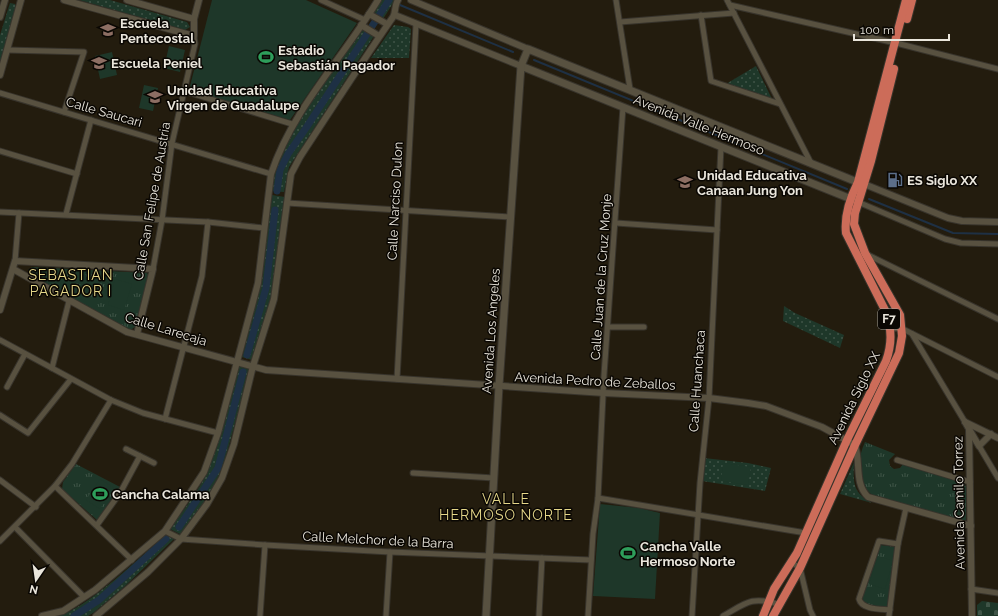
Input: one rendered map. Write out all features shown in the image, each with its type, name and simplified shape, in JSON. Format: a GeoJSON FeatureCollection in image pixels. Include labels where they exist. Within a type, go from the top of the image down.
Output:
{"type":"FeatureCollection","features":[{"type":"Feature","properties":{"kind":"highway","name":"Avenida Siglo XX"},"geometry":{"type":"LineString","coordinates":[[763,616],[768,601],[806,533],[847,440],[886,361],[890,349],[891,328],[886,312],[846,233],[845,222],[861,183],[897,43],[906,0]]}},
{"type":"Feature","properties":{"kind":"highway","name":"Avenida Siglo XX"},"geometry":{"type":"LineString","coordinates":[[897,43],[912,0]]}},
{"type":"Feature","properties":{"kind":"highway","name":"Avenida Siglo XX"},"geometry":{"type":"LineString","coordinates":[[773,616],[778,604],[800,568],[855,446],[896,363],[900,348],[902,328],[897,310],[865,253],[856,232],[854,224],[854,201]]}},
{"type":"Feature","properties":{"kind":"main road","name":"Avenida Los Angeles"},"geometry":{"type":"LineString","coordinates":[[486,616],[499,386],[521,66],[528,49]]}},
{"type":"Feature","properties":{"kind":"main road","name":"Avenida Valle Hermoso"},"geometry":{"type":"LineString","coordinates":[[528,49],[861,183]]}},
{"type":"Feature","properties":{"kind":"main road","name":"Avenida Valle Hermoso"},"geometry":{"type":"LineString","coordinates":[[521,66],[854,201]]}},
{"type":"Feature","properties":{"kind":"street"},"geometry":{"type":"LineString","coordinates":[[0,17],[5,0]]}},
{"type":"Feature","properties":{"kind":"street"},"geometry":{"type":"LineString","coordinates":[[0,75],[21,0]]}},
{"type":"Feature","properties":{"kind":"street"},"geometry":{"type":"LineString","coordinates":[[64,0],[194,36]]}},
{"type":"Feature","properties":{"kind":"street"},"geometry":{"type":"LineString","coordinates":[[127,0],[194,19]]}},
{"type":"Feature","properties":{"kind":"street","name":"Calle San Felipe de Austria"},"geometry":{"type":"LineString","coordinates":[[137,334],[153,269],[162,220],[172,143],[195,44],[194,19],[199,0]]}},
{"type":"Feature","properties":{"kind":"street"},"geometry":{"type":"LineString","coordinates":[[320,0],[331,2],[378,36]]}},
{"type":"Feature","properties":{"kind":"street"},"geometry":{"type":"LineString","coordinates":[[42,616],[63,611],[84,597],[132,560],[165,531],[204,472],[218,433],[258,283],[271,174],[292,124],[375,17],[378,0]]}},
{"type":"Feature","properties":{"kind":"street"},"geometry":{"type":"LineString","coordinates":[[96,616],[148,572],[181,539],[207,504],[222,478],[234,444],[253,366],[274,299],[291,174],[378,36],[395,15],[395,5],[398,0]]}},
{"type":"Feature","properties":{"kind":"street","name":"Avenida Valle Hermoso"},"geometry":{"type":"LineString","coordinates":[[411,0],[528,49]]}},
{"type":"Feature","properties":{"kind":"street"},"geometry":{"type":"LineString","coordinates":[[616,0],[630,89]]}},
{"type":"Feature","properties":{"kind":"street"},"geometry":{"type":"LineString","coordinates":[[729,3],[998,69]]}},
{"type":"Feature","properties":{"kind":"street"},"geometry":{"type":"LineString","coordinates":[[729,3],[811,163]]}},
{"type":"Feature","properties":{"kind":"street"},"geometry":{"type":"LineString","coordinates":[[620,22],[734,13]]}},
{"type":"Feature","properties":{"kind":"street","name":"Avenida Valle Hermoso"},"geometry":{"type":"LineString","coordinates":[[395,15],[521,66]]}},
{"type":"Feature","properties":{"kind":"street"},"geometry":{"type":"LineString","coordinates":[[701,15],[711,81],[780,104]]}},
{"type":"Feature","properties":{"kind":"street"},"geometry":{"type":"LineString","coordinates":[[375,17],[387,24]]}},
{"type":"Feature","properties":{"kind":"street","name":"Calle Narciso Dulon"},"geometry":{"type":"LineString","coordinates":[[397,379],[416,24]]}},
{"type":"Feature","properties":{"kind":"street"},"geometry":{"type":"LineString","coordinates":[[7,50],[84,52],[64,112]]}},
{"type":"Feature","properties":{"kind":"street"},"geometry":{"type":"LineString","coordinates":[[184,91],[292,124]]}},
{"type":"Feature","properties":{"kind":"street","name":"Calle Saucari"},"geometry":{"type":"LineString","coordinates":[[0,94],[172,143],[271,174]]}},
{"type":"Feature","properties":{"kind":"street","name":"Calle Juan de la Cruz Monje"},"geometry":{"type":"LineString","coordinates":[[588,616],[593,534],[598,498],[623,107]]}},
{"type":"Feature","properties":{"kind":"street"},"geometry":{"type":"LineString","coordinates":[[66,214],[91,120]]}},
{"type":"Feature","properties":{"kind":"street","name":"Calle Huanchaca"},"geometry":{"type":"LineString","coordinates":[[692,616],[702,455],[709,398],[721,147]]}},
{"type":"Feature","properties":{"kind":"street"},"geometry":{"type":"LineString","coordinates":[[0,151],[76,174]]}},
{"type":"Feature","properties":{"kind":"street","name":"Avenida Valle Hermoso"},"geometry":{"type":"LineString","coordinates":[[861,183],[948,218],[962,221],[998,222]]}},
{"type":"Feature","properties":{"kind":"street","name":"Avenida Valle Hermoso"},"geometry":{"type":"LineString","coordinates":[[854,201],[945,239],[961,243],[998,244]]}},
{"type":"Feature","properties":{"kind":"street"},"geometry":{"type":"LineString","coordinates":[[287,203],[510,217]]}},
{"type":"Feature","properties":{"kind":"street"},"geometry":{"type":"LineString","coordinates":[[0,212],[208,222],[264,228]]}},
{"type":"Feature","properties":{"kind":"street"},"geometry":{"type":"LineString","coordinates":[[0,310],[15,261],[19,212]]}},
{"type":"Feature","properties":{"kind":"street"},"geometry":{"type":"LineString","coordinates":[[165,419],[202,276],[208,222]]}},
{"type":"Feature","properties":{"kind":"street"},"geometry":{"type":"LineString","coordinates":[[616,223],[717,230]]}},
{"type":"Feature","properties":{"kind":"street"},"geometry":{"type":"LineString","coordinates":[[865,253],[998,319]]}},
{"type":"Feature","properties":{"kind":"street"},"geometry":{"type":"LineString","coordinates":[[15,261],[153,269]]}},
{"type":"Feature","properties":{"kind":"street","name":"Calle Larecaja"},"geometry":{"type":"LineString","coordinates":[[13,269],[127,332],[253,366]]}},
{"type":"Feature","properties":{"kind":"street"},"geometry":{"type":"LineString","coordinates":[[52,368],[70,301]]}},
{"type":"Feature","properties":{"kind":"street"},"geometry":{"type":"LineString","coordinates":[[608,327],[644,327]]}},
{"type":"Feature","properties":{"kind":"street"},"geometry":{"type":"LineString","coordinates":[[891,328],[902,328],[998,377]]}},
{"type":"Feature","properties":{"kind":"street","name":"Avenida Camilo Torrez"},"geometry":{"type":"LineString","coordinates":[[912,333],[969,430],[968,450],[970,482],[972,616]]}},
{"type":"Feature","properties":{"kind":"street"},"geometry":{"type":"LineString","coordinates":[[0,340],[111,400],[144,413],[218,433]]}},
{"type":"Feature","properties":{"kind":"street"},"geometry":{"type":"LineString","coordinates":[[7,387],[25,354]]}},
{"type":"Feature","properties":{"kind":"street","name":"Avenida Pedro de Zeballos"},"geometry":{"type":"LineString","coordinates":[[253,366],[278,372],[604,393],[709,398],[766,406],[822,427],[847,440],[855,446]]}},
{"type":"Feature","properties":{"kind":"street"},"geometry":{"type":"LineString","coordinates":[[0,415],[28,433],[71,379]]}},
{"type":"Feature","properties":{"kind":"street"},"geometry":{"type":"LineString","coordinates":[[0,541],[36,507],[55,486],[72,464],[111,400]]}},
{"type":"Feature","properties":{"kind":"street"},"geometry":{"type":"LineString","coordinates":[[964,422],[998,438]]}},
{"type":"Feature","properties":{"kind":"street"},"geometry":{"type":"LineString","coordinates":[[969,430],[998,478]]}},
{"type":"Feature","properties":{"kind":"street"},"geometry":{"type":"LineString","coordinates":[[979,446],[991,434]]}},
{"type":"Feature","properties":{"kind":"street"},"geometry":{"type":"LineString","coordinates":[[855,446],[858,454],[859,482],[862,492],[872,499],[971,526]]}},
{"type":"Feature","properties":{"kind":"street"},"geometry":{"type":"LineString","coordinates":[[126,449],[154,463]]}},
{"type":"Feature","properties":{"kind":"street"},"geometry":{"type":"LineString","coordinates":[[97,525],[120,493],[140,456]]}},
{"type":"Feature","properties":{"kind":"street"},"geometry":{"type":"LineString","coordinates":[[897,460],[970,482]]}},
{"type":"Feature","properties":{"kind":"street"},"geometry":{"type":"LineString","coordinates":[[413,473],[494,478]]}},
{"type":"Feature","properties":{"kind":"street"},"geometry":{"type":"LineString","coordinates":[[0,480],[36,507]]}},
{"type":"Feature","properties":{"kind":"street"},"geometry":{"type":"LineString","coordinates":[[55,486],[132,560]]}},
{"type":"Feature","properties":{"kind":"street"},"geometry":{"type":"LineString","coordinates":[[598,498],[806,533]]}},
{"type":"Feature","properties":{"kind":"street"},"geometry":{"type":"LineString","coordinates":[[889,616],[898,544],[906,508]]}},
{"type":"Feature","properties":{"kind":"street"},"geometry":{"type":"LineString","coordinates":[[15,526],[84,597]]}},
{"type":"Feature","properties":{"kind":"street","name":"Calle Melchor de la Barra"},"geometry":{"type":"LineString","coordinates":[[165,531],[181,539],[265,545],[390,552],[591,560]]}},
{"type":"Feature","properties":{"kind":"street"},"geometry":{"type":"LineString","coordinates":[[890,610],[866,607],[862,605],[859,599],[879,541],[898,544]]}},
{"type":"Feature","properties":{"kind":"street"},"geometry":{"type":"LineString","coordinates":[[260,616],[265,545]]}},
{"type":"Feature","properties":{"kind":"street"},"geometry":{"type":"LineString","coordinates":[[386,616],[390,552]]}},
{"type":"Feature","properties":{"kind":"street"},"geometry":{"type":"LineString","coordinates":[[539,616],[542,558]]}},
{"type":"Feature","properties":{"kind":"street"},"geometry":{"type":"LineString","coordinates":[[791,562],[800,568],[810,610],[813,616]]}},
{"type":"Feature","properties":{"kind":"street"},"geometry":{"type":"LineString","coordinates":[[971,589],[998,593]]}},
{"type":"Feature","properties":{"kind":"street"},"geometry":{"type":"LineString","coordinates":[[723,616],[747,602],[756,600],[778,604]]}},
{"type":"Feature","properties":{"kind":"green space"},"geometry":{"type":"Polygon","coordinates":[[[79,0],[110,0],[187,22],[190,27],[185,30],[79,0]]]}},
{"type":"Feature","properties":{"kind":"green space","name":"Estadio Sebastián Pagador"},"geometry":{"type":"Polygon","coordinates":[[[212,0],[306,0],[357,23],[290,120],[189,90],[212,0]]]}},
{"type":"Feature","properties":{"kind":"green space"},"geometry":{"type":"Polygon","coordinates":[[[381,0],[395,0],[383,19],[373,12],[381,0]]]}},
{"type":"Feature","properties":{"kind":"green space"},"geometry":{"type":"Polygon","coordinates":[[[10,3],[15,4],[16,8],[0,63],[0,35],[10,3]]]}},
{"type":"Feature","properties":{"kind":"green space"},"geometry":{"type":"Polygon","coordinates":[[[394,25],[408,27],[411,29],[409,58],[371,58],[394,25]]]}},
{"type":"Feature","properties":{"kind":"green space"},"geometry":{"type":"Polygon","coordinates":[[[362,30],[374,36],[289,167],[284,192],[271,191],[276,170],[284,149],[295,128],[321,86],[362,30]]]}},
{"type":"Feature","properties":{"kind":"green space"},"geometry":{"type":"Polygon","coordinates":[[[169,46],[185,50],[180,72],[164,68],[169,46]]]}},
{"type":"Feature","properties":{"kind":"green space"},"geometry":{"type":"Polygon","coordinates":[[[112,52],[117,75],[100,79],[95,56],[112,52]]]}},
{"type":"Feature","properties":{"kind":"green space"},"geometry":{"type":"Polygon","coordinates":[[[756,66],[772,99],[726,84],[756,66]]]}},
{"type":"Feature","properties":{"kind":"green space"},"geometry":{"type":"Polygon","coordinates":[[[144,85],[158,88],[153,111],[139,108],[144,85]]]}},
{"type":"Feature","properties":{"kind":"green space"},"geometry":{"type":"Polygon","coordinates":[[[272,195],[285,197],[271,300],[252,360],[242,357],[261,284],[272,195]]]}},
{"type":"Feature","properties":{"kind":"green space"},"geometry":{"type":"Polygon","coordinates":[[[32,267],[147,273],[149,276],[136,326],[129,329],[29,275],[28,270],[32,267]]]}},
{"type":"Feature","properties":{"kind":"green space"},"geometry":{"type":"Polygon","coordinates":[[[115,279],[132,284],[124,310],[108,305],[115,279]]]}},
{"type":"Feature","properties":{"kind":"green space"},"geometry":{"type":"Polygon","coordinates":[[[784,306],[795,313],[844,335],[840,348],[783,321],[784,306]]]}},
{"type":"Feature","properties":{"kind":"green space"},"geometry":{"type":"Polygon","coordinates":[[[239,366],[250,369],[223,467],[206,501],[180,534],[170,529],[195,493],[208,470],[222,432],[239,366]]]}},
{"type":"Feature","properties":{"kind":"green space"},"geometry":{"type":"Polygon","coordinates":[[[865,442],[895,454],[889,460],[890,466],[894,469],[900,468],[903,464],[964,483],[966,487],[966,520],[964,521],[872,495],[863,484],[859,463],[865,442]]]}},
{"type":"Feature","properties":{"kind":"green space"},"geometry":{"type":"Polygon","coordinates":[[[704,458],[748,463],[771,468],[765,491],[702,481],[704,458]]]}},
{"type":"Feature","properties":{"kind":"green space"},"geometry":{"type":"Polygon","coordinates":[[[854,462],[854,482],[856,487],[861,495],[872,503],[840,494],[854,462]]]}},
{"type":"Feature","properties":{"kind":"green space"},"geometry":{"type":"Polygon","coordinates":[[[723,463],[751,467],[748,485],[721,481],[723,463]]]}},
{"type":"Feature","properties":{"kind":"green space"},"geometry":{"type":"Polygon","coordinates":[[[76,464],[120,487],[97,520],[62,489],[63,482],[76,464]]]}},
{"type":"Feature","properties":{"kind":"green space","name":"Cancha Calama"},"geometry":{"type":"Polygon","coordinates":[[[100,479],[114,488],[100,509],[86,500],[100,479]]]}},
{"type":"Feature","properties":{"kind":"green space","name":"Cancha Valle Hermoso Norte"},"geometry":{"type":"Polygon","coordinates":[[[600,504],[639,508],[660,513],[655,599],[593,596],[600,504]]]}},
{"type":"Feature","properties":{"kind":"green space"},"geometry":{"type":"Polygon","coordinates":[[[166,535],[174,539],[124,587],[93,613],[88,616],[57,616],[69,612],[98,593],[166,535]]]}},
{"type":"Feature","properties":{"kind":"green space"},"geometry":{"type":"Polygon","coordinates":[[[880,545],[896,547],[888,607],[869,605],[863,601],[862,598],[880,545]]]}},
{"type":"Feature","properties":{"kind":"green space"},"geometry":{"type":"Polygon","coordinates":[[[878,556],[893,561],[885,589],[869,584],[878,556]]]}},
{"type":"Feature","properties":{"kind":"green space"},"geometry":{"type":"Polygon","coordinates":[[[982,601],[998,603],[998,616],[977,616],[977,605],[982,601]]]}},
{"type":"Feature","properties":{"kind":"waterway"},"geometry":{"type":"LineString","coordinates":[[277,191],[280,170],[288,154],[389,0]]}},
{"type":"Feature","properties":{"kind":"waterway"},"geometry":{"type":"LineString","coordinates":[[400,5],[513,52]]}},
{"type":"Feature","properties":{"kind":"waterway"},"geometry":{"type":"LineString","coordinates":[[534,60],[847,189]]}},
{"type":"Feature","properties":{"kind":"waterway"},"geometry":{"type":"LineString","coordinates":[[869,199],[953,233],[998,234]]}},
{"type":"Feature","properties":{"kind":"waterway"},"geometry":{"type":"LineString","coordinates":[[247,355],[266,288],[275,210]]}},
{"type":"Feature","properties":{"kind":"waterway"},"geometry":{"type":"LineString","coordinates":[[179,527],[218,468],[243,372]]}},
{"type":"Feature","properties":{"kind":"waterway"},"geometry":{"type":"LineString","coordinates":[[74,616],[99,600],[166,539]]}},
{"type":"Feature","properties":{"kind":"place","name":"Escuela Pentecostal"},"geometry":{"type":"Point","coordinates":[108,30]}},
{"type":"Feature","properties":{"kind":"place","name":"Estadio Sebastián Pagador"},"geometry":{"type":"Point","coordinates":[266,57]}},
{"type":"Feature","properties":{"kind":"place","name":"Escuela Peniel"},"geometry":{"type":"Point","coordinates":[99,63]}},
{"type":"Feature","properties":{"kind":"place","name":"Unidad Educativa Virgen de Guadalupe"},"geometry":{"type":"Point","coordinates":[155,97]}},
{"type":"Feature","properties":{"kind":"place","name":"ES Siglo XX"},"geometry":{"type":"Point","coordinates":[895,180]}},
{"type":"Feature","properties":{"kind":"place","name":"Unidad Educativa Canaan Jung Yon"},"geometry":{"type":"Point","coordinates":[685,182]}},
{"type":"Feature","properties":{"kind":"place","name":"Cancha Calama"},"geometry":{"type":"Point","coordinates":[100,494]}},
{"type":"Feature","properties":{"kind":"place","name":"Cancha Valle Hermoso Norte"},"geometry":{"type":"Point","coordinates":[628,553]}},
{"type":"Feature","properties":{"kind":"district","name":"SEBASTIAN PAGADOR I"},"geometry":{"type":"Point","coordinates":[71,284]}},
{"type":"Feature","properties":{"kind":"district","name":"VALLE HERMOSO NORTE"},"geometry":{"type":"Point","coordinates":[506,508]}}]}
